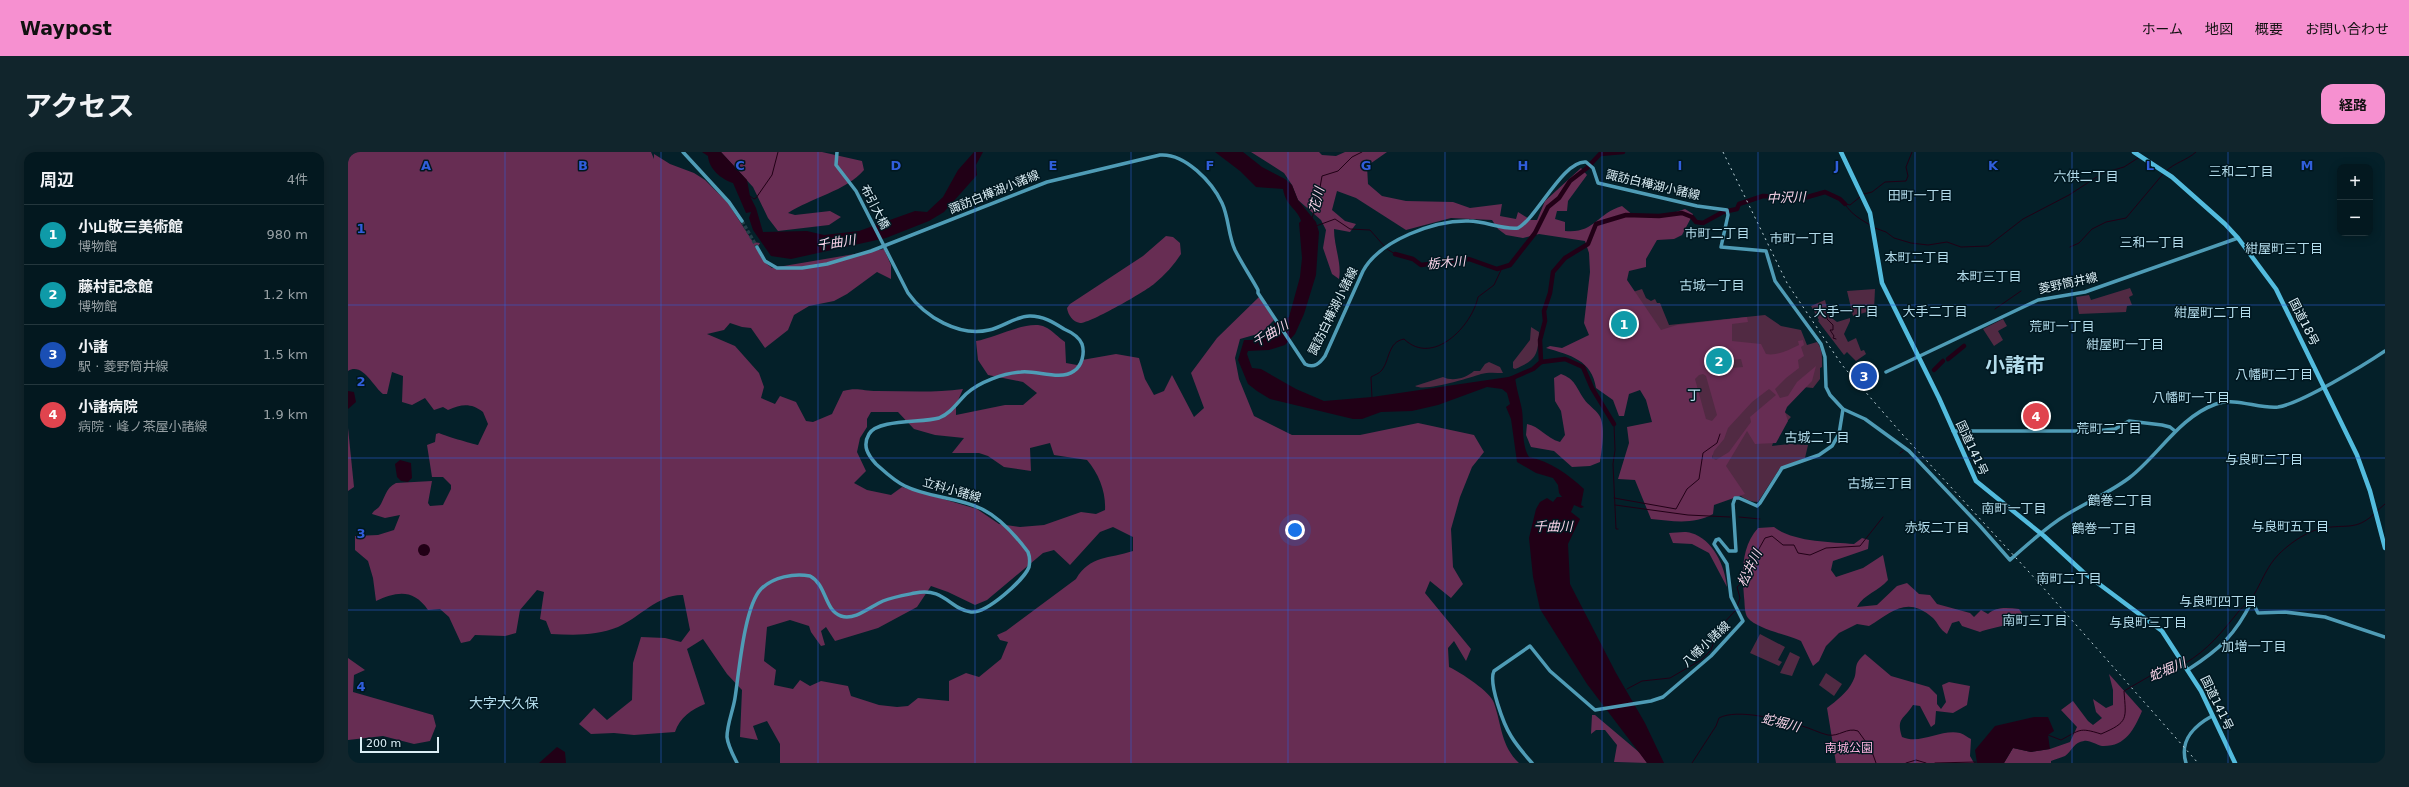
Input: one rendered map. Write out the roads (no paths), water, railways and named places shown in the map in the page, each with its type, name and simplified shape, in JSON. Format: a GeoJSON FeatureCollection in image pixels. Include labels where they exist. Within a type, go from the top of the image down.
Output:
{"type":"FeatureCollection","features":[{"type":"Feature","properties":{"kind":"highway","name":"国道141号"},"geometry":{"type":"LineString","coordinates":[[1841,152],[1870,213],[1882,283],[1918,356],[1976,481],[2083,572],[2162,631],[2189,669],[2235,763]]}},
{"type":"Feature","properties":{"kind":"highway","name":"国道18号"},"geometry":{"type":"LineString","coordinates":[[2134,152],[2172,177],[2238,238],[2276,289],[2325,386],[2357,455],[2370,491],[2385,548]]}},
{"type":"Feature","properties":{"kind":"main road"},"geometry":{"type":"LineString","coordinates":[[683,152],[733,206],[742,221]]}},
{"type":"Feature","properties":{"kind":"main road","name":"布引大橋"},"geometry":{"type":"LineString","coordinates":[[837,152],[836,165],[861,200],[887,252]]}},
{"type":"Feature","properties":{"kind":"main road","name":"諏訪白樺湖小諸線"},"geometry":{"type":"LineString","coordinates":[[757,247],[765,261],[777,268],[802,268],[827,264],[871,251],[1047,182],[1148,157],[1168,155],[1178,158],[1188,165],[1213,189],[1222,204],[1228,233],[1236,251],[1258,290],[1258,293],[1296,350],[1309,366],[1320,363],[1366,265],[1412,233],[1448,222],[1471,221],[1518,228],[1532,217],[1540,202],[1564,175],[1574,167],[1586,162],[1593,168],[1598,183],[1696,206],[1727,210],[1728,215],[1721,247],[1766,251],[1775,281],[1821,344],[1825,357],[1826,387],[1830,395],[1843,409],[1865,419],[1909,451],[2010,560],[2040,534],[2066,515],[2108,493],[2130,477],[2176,431],[2216,404],[2234,402],[2279,407],[2325,386],[2369,362],[2385,351]]}},
{"type":"Feature","properties":{"kind":"main road","name":"菱野筒井線"},"geometry":{"type":"LineString","coordinates":[[1886,372],[2038,300],[2085,292],[2238,238]]}},
{"type":"Feature","properties":{"kind":"main road","name":"立科小諸線"},"geometry":{"type":"LineString","coordinates":[[737,763],[729,746],[728,727],[735,698],[746,631],[756,597],[766,585],[780,578],[810,576],[820,584],[834,611],[844,617],[857,615],[884,601],[925,592],[936,593],[963,610],[975,613],[991,606],[1024,576],[1028,568],[1028,552],[995,518],[977,507],[915,490],[899,483],[870,458],[866,451],[866,440],[872,430],[880,426],[927,420],[945,415],[972,389],[1005,375],[1022,372],[1059,375],[1069,374],[1077,368],[1082,360],[1082,344],[1068,331],[1049,320],[1038,317],[1024,317],[983,331],[969,331],[950,326],[927,313],[914,302],[887,252]]}},
{"type":"Feature","properties":{"kind":"main road","name":"八幡小諸線"},"geometry":{"type":"LineString","coordinates":[[1532,763],[1514,741],[1505,724],[1492,683],[1494,671],[1530,646],[1550,671],[1572,688],[1587,705],[1600,711],[1663,697],[1711,656],[1743,621],[1731,597],[1724,558],[1714,544],[1716,540],[1719,539],[1727,550],[1734,552],[1736,547],[1733,504],[1735,498],[1757,506],[1760,504],[1782,468],[1819,455],[1832,446],[1840,434],[1843,409]]}},
{"type":"Feature","properties":{"kind":"main road"},"geometry":{"type":"LineString","coordinates":[[1953,431],[2102,431],[2115,429],[2129,422],[2162,425],[2176,431]]}},
{"type":"Feature","properties":{"kind":"main road"},"geometry":{"type":"LineString","coordinates":[[2189,669],[2210,656],[2231,637],[2242,622],[2252,601],[2258,613],[2290,613],[2325,617],[2385,637]]}},
{"type":"Feature","properties":{"kind":"main road"},"geometry":{"type":"LineString","coordinates":[[2186,763],[2184,755],[2185,743],[2196,727],[2212,716]]}},
{"type":"Feature","properties":{"kind":"water","name":"千曲川"},"geometry":{"type":"Polygon","coordinates":[[[702,152],[721,152],[747,180],[750,196],[756,208],[763,232],[807,231],[824,235],[859,231],[915,211],[927,212],[943,197],[958,170],[974,152],[983,152],[976,165],[977,175],[944,212],[929,221],[886,238],[791,259],[771,256],[753,230],[749,218],[751,212],[746,213],[733,183],[716,173],[709,161],[708,156],[702,152]]]}},
{"type":"Feature","properties":{"kind":"water","name":"千曲川"},"geometry":{"type":"Polygon","coordinates":[[[1215,152],[1243,152],[1262,167],[1285,179],[1292,185],[1298,200],[1316,222],[1319,232],[1316,275],[1304,314],[1295,334],[1285,345],[1269,350],[1248,351],[1247,354],[1252,368],[1261,369],[1296,389],[1324,401],[1372,397],[1515,376],[1522,410],[1523,434],[1526,452],[1529,457],[1559,469],[1584,489],[1581,505],[1584,507],[1581,508],[1574,505],[1571,512],[1580,519],[1568,544],[1570,584],[1616,673],[1645,723],[1664,763],[1647,763],[1587,684],[1540,609],[1533,577],[1529,538],[1536,509],[1540,502],[1547,498],[1553,502],[1557,497],[1562,497],[1559,493],[1558,485],[1553,478],[1536,473],[1517,462],[1511,419],[1506,407],[1510,404],[1507,393],[1502,389],[1487,387],[1438,405],[1412,411],[1381,412],[1362,419],[1353,419],[1270,399],[1248,384],[1238,360],[1244,340],[1252,340],[1274,329],[1274,323],[1289,317],[1300,277],[1302,258],[1299,223],[1301,221],[1297,213],[1289,204],[1283,189],[1256,187],[1240,171],[1215,152]]]}},
{"type":"Feature","properties":{"kind":"water"},"geometry":{"type":"Polygon","coordinates":[[[348,391],[354,392],[356,402],[348,409],[348,391]]]}},
{"type":"Feature","properties":{"kind":"water"},"geometry":{"type":"Polygon","coordinates":[[[400,460],[411,463],[412,478],[408,482],[401,481],[397,477],[395,464],[400,460]]]}},
{"type":"Feature","properties":{"kind":"water"},"geometry":{"type":"Polygon","coordinates":[[[422,544],[426,544],[430,550],[426,556],[422,556],[418,552],[418,548],[422,544]]]}},
{"type":"Feature","properties":{"kind":"water"},"geometry":{"type":"Polygon","coordinates":[[[2034,717],[2048,717],[2054,731],[2048,735],[2050,749],[2031,752],[2013,748],[2004,763],[1977,763],[1975,750],[1995,726],[2034,717]]]}},
{"type":"Feature","properties":{"kind":"water"},"geometry":{"type":"Polygon","coordinates":[[[557,747],[565,752],[566,763],[539,763],[557,747]]]}},
{"type":"Feature","properties":{"kind":"waterway"},"geometry":{"type":"LineString","coordinates":[[750,196],[754,199],[756,198],[772,175],[778,152]]}},
{"type":"Feature","properties":{"kind":"waterway","name":"花川"},"geometry":{"type":"LineString","coordinates":[[1312,218],[1318,199],[1322,176],[1338,171],[1352,157],[1362,152]]}},
{"type":"Feature","properties":{"kind":"waterway","name":"栃木川"},"geometry":{"type":"LineString","coordinates":[[1395,254],[1413,259],[1421,265],[1469,259],[1497,269],[1510,265],[1535,233],[1548,207],[1559,198],[1570,181],[1587,168],[1600,154],[1623,152]]}},
{"type":"Feature","properties":{"kind":"waterway"},"geometry":{"type":"LineString","coordinates":[[1864,194],[1872,192],[1885,182],[1906,181],[1908,176],[1906,167],[1912,152]]}},
{"type":"Feature","properties":{"kind":"waterway","name":"松井川"},"geometry":{"type":"LineString","coordinates":[[2165,172],[2196,152]]}},
{"type":"Feature","properties":{"kind":"waterway","name":"中沢川"},"geometry":{"type":"LineString","coordinates":[[1875,228],[1886,232],[1894,238],[1911,243],[1928,245],[1947,242],[1961,247],[1988,246],[2023,219],[2069,195],[2103,173],[2124,167],[2138,158]]}},
{"type":"Feature","properties":{"kind":"waterway","name":"松井川"},"geometry":{"type":"LineString","coordinates":[[2070,247],[2079,243],[2092,229],[2106,222],[2126,218],[2163,174]]}},
{"type":"Feature","properties":{"kind":"waterway","name":"中沢川"},"geometry":{"type":"LineString","coordinates":[[1510,379],[1533,369],[1541,362],[1540,340],[1545,321],[1544,311],[1550,293],[1553,272],[1565,258],[1588,244],[1596,224],[1626,215],[1659,216],[1682,213],[1692,217],[1696,222],[1703,223],[1723,212],[1737,209],[1739,204],[1763,196],[1804,198],[1825,192],[1840,199],[1845,204]]}},
{"type":"Feature","properties":{"kind":"waterway"},"geometry":{"type":"LineString","coordinates":[[1846,204],[1850,205],[1860,197]]}},
{"type":"Feature","properties":{"kind":"waterway","name":"中沢川"},"geometry":{"type":"LineString","coordinates":[[1845,204],[1847,208],[1870,225]]}},
{"type":"Feature","properties":{"kind":"waterway","name":"栃木川"},"geometry":{"type":"LineString","coordinates":[[1316,226],[1335,219],[1350,229],[1370,230],[1385,247]]}},
{"type":"Feature","properties":{"kind":"waterway","name":"栃木川"},"geometry":{"type":"LineString","coordinates":[[1387,249],[1395,254]]}},
{"type":"Feature","properties":{"kind":"waterway"},"geometry":{"type":"LineString","coordinates":[[1372,398],[1371,377],[1382,370],[1385,366],[1392,347],[1404,339],[1415,346],[1427,348],[1439,346],[1450,339],[1468,320],[1478,297],[1494,285],[1502,268]]}},
{"type":"Feature","properties":{"kind":"waterway","name":"松井川"},"geometry":{"type":"LineString","coordinates":[[1995,309],[2021,291]]}},
{"type":"Feature","properties":{"kind":"waterway"},"geometry":{"type":"LineString","coordinates":[[1827,313],[1827,319],[1833,325],[1833,330],[1830,330],[1834,336],[1833,338],[1836,339]]}},
{"type":"Feature","properties":{"kind":"waterway","name":"松井川"},"geometry":{"type":"LineString","coordinates":[[1948,359],[1964,346]]}},
{"type":"Feature","properties":{"kind":"waterway"},"geometry":{"type":"LineString","coordinates":[[1541,362],[1565,359],[1583,367],[1592,388],[1614,424]]}},
{"type":"Feature","properties":{"kind":"waterway","name":"松井川"},"geometry":{"type":"LineString","coordinates":[[1934,370],[1943,361]]}},
{"type":"Feature","properties":{"kind":"waterway"},"geometry":{"type":"LineString","coordinates":[[1614,424],[1615,450],[1613,464],[1616,529],[1618,529]]}},
{"type":"Feature","properties":{"kind":"waterway"},"geometry":{"type":"LineString","coordinates":[[1614,498],[1676,509],[1687,489],[1699,479],[1703,453],[1717,443],[1720,434]]}},
{"type":"Feature","properties":{"kind":"waterway","name":"蛇堀川"},"geometry":{"type":"LineString","coordinates":[[2377,511],[2385,504]]}},
{"type":"Feature","properties":{"kind":"waterway"},"geometry":{"type":"LineString","coordinates":[[1615,505],[1688,515],[1730,517]]}},
{"type":"Feature","properties":{"kind":"waterway","name":"蛇堀川"},"geometry":{"type":"LineString","coordinates":[[2184,664],[2193,659],[2207,647],[2253,596],[2272,562],[2288,546],[2310,532],[2324,528],[2356,525],[2362,523],[2374,514]]}},
{"type":"Feature","properties":{"kind":"waterway"},"geometry":{"type":"LineString","coordinates":[[1739,517],[1760,519]]}},
{"type":"Feature","properties":{"kind":"waterway","name":"松井川"},"geometry":{"type":"LineString","coordinates":[[1737,607],[1740,598],[1737,587],[1745,580],[1746,572],[1765,538],[1772,536],[1783,545],[1794,545],[1798,553],[1810,555],[1826,548],[1860,546],[1883,517]]}},
{"type":"Feature","properties":{"kind":"waterway","name":"松井川"},"geometry":{"type":"LineString","coordinates":[[1627,689],[1642,681],[1670,678],[1701,660],[1711,650],[1718,629],[1736,610]]}},
{"type":"Feature","properties":{"kind":"waterway","name":"蛇堀川"},"geometry":{"type":"LineString","coordinates":[[2048,735],[2061,740],[2084,730],[2101,734],[2110,730],[2121,723],[2124,718],[2124,691],[2155,673],[2170,671],[2182,665]]}},
{"type":"Feature","properties":{"kind":"waterway","name":"蛇堀川"},"geometry":{"type":"LineString","coordinates":[[1692,763],[1716,726],[1719,718],[1737,714],[1772,718],[1828,735],[1836,735],[1850,730],[1858,731],[1871,749],[1876,763]]}},
{"type":"Feature","properties":{"kind":"waterway","name":"蛇堀川"},"geometry":{"type":"LineString","coordinates":[[1906,763],[1916,760],[1926,763]]}},
{"type":"Feature","properties":{"kind":"waterway","name":"蛇堀川"},"geometry":{"type":"LineString","coordinates":[[1935,763],[1976,762]]}},
{"type":"Feature","properties":{"kind":"tunnel"},"geometry":{"type":"LineString","coordinates":[[742,221],[757,247]]}},
{"type":"Feature","properties":{"kind":"railway"},"geometry":{"type":"LineString","coordinates":[[1723,152],[1787,283],[1842,365],[1903,435],[2040,584],[2198,763]]}},
{"type":"Feature","properties":{"kind":"place","name":"小山敬三美術館"},"geometry":{"type":"Point","coordinates":[1624,324]}},
{"type":"Feature","properties":{"kind":"place","name":"藤村記念館"},"geometry":{"type":"Point","coordinates":[1719,361]}},
{"type":"Feature","properties":{"kind":"place","name":"小諸"},"geometry":{"type":"Point","coordinates":[1864,376]}},
{"type":"Feature","properties":{"kind":"place","name":"小諸病院"},"geometry":{"type":"Point","coordinates":[2036,416]}},
{"type":"Feature","properties":{"kind":"district","name":"三和二丁目"},"geometry":{"type":"Point","coordinates":[2241,171]}},
{"type":"Feature","properties":{"kind":"district","name":"六供二丁目"},"geometry":{"type":"Point","coordinates":[2086,176]}},
{"type":"Feature","properties":{"kind":"district","name":"田町一丁目"},"geometry":{"type":"Point","coordinates":[1920,195]}},
{"type":"Feature","properties":{"kind":"district","name":"市町二丁目"},"geometry":{"type":"Point","coordinates":[1717,233]}},
{"type":"Feature","properties":{"kind":"district","name":"市町一丁目"},"geometry":{"type":"Point","coordinates":[1802,238]}},
{"type":"Feature","properties":{"kind":"district","name":"三和一丁目"},"geometry":{"type":"Point","coordinates":[2152,242]}},
{"type":"Feature","properties":{"kind":"district","name":"紺屋町三丁目"},"geometry":{"type":"Point","coordinates":[2284,248]}},
{"type":"Feature","properties":{"kind":"district","name":"本町二丁目"},"geometry":{"type":"Point","coordinates":[1917,257]}},
{"type":"Feature","properties":{"kind":"district","name":"本町三丁目"},"geometry":{"type":"Point","coordinates":[1989,276]}},
{"type":"Feature","properties":{"kind":"district","name":"古城一丁目"},"geometry":{"type":"Point","coordinates":[1712,285]}},
{"type":"Feature","properties":{"kind":"district","name":"大手一丁目"},"geometry":{"type":"Point","coordinates":[1846,311]}},
{"type":"Feature","properties":{"kind":"district","name":"大手二丁目"},"geometry":{"type":"Point","coordinates":[1935,311]}},
{"type":"Feature","properties":{"kind":"district","name":"紺屋町二丁目"},"geometry":{"type":"Point","coordinates":[2213,312]}},
{"type":"Feature","properties":{"kind":"district","name":"荒町一丁目"},"geometry":{"type":"Point","coordinates":[2062,326]}},
{"type":"Feature","properties":{"kind":"district","name":"紺屋町一丁目"},"geometry":{"type":"Point","coordinates":[2125,344]}},
{"type":"Feature","properties":{"kind":"district","name":"小諸市"},"geometry":{"type":"Point","coordinates":[2015,365]}},
{"type":"Feature","properties":{"kind":"district","name":"八幡町二丁目"},"geometry":{"type":"Point","coordinates":[2274,374]}},
{"type":"Feature","properties":{"kind":"district","name":"丁"},"geometry":{"type":"Point","coordinates":[1694,395]}},
{"type":"Feature","properties":{"kind":"district","name":"八幡町一丁目"},"geometry":{"type":"Point","coordinates":[2191,397]}},
{"type":"Feature","properties":{"kind":"district","name":"荒町二丁目"},"geometry":{"type":"Point","coordinates":[2109,428]}},
{"type":"Feature","properties":{"kind":"district","name":"古城二丁目"},"geometry":{"type":"Point","coordinates":[1817,437]}},
{"type":"Feature","properties":{"kind":"district","name":"与良町二丁目"},"geometry":{"type":"Point","coordinates":[2264,459]}},
{"type":"Feature","properties":{"kind":"district","name":"古城三丁目"},"geometry":{"type":"Point","coordinates":[1880,483]}},
{"type":"Feature","properties":{"kind":"district","name":"鶴巻二丁目"},"geometry":{"type":"Point","coordinates":[2120,500]}},
{"type":"Feature","properties":{"kind":"district","name":"南町一丁目"},"geometry":{"type":"Point","coordinates":[2014,508]}},
{"type":"Feature","properties":{"kind":"district","name":"与良町五丁目"},"geometry":{"type":"Point","coordinates":[2290,526]}},
{"type":"Feature","properties":{"kind":"district","name":"赤坂二丁目"},"geometry":{"type":"Point","coordinates":[1937,527]}},
{"type":"Feature","properties":{"kind":"district","name":"鶴巻一丁目"},"geometry":{"type":"Point","coordinates":[2104,528]}},
{"type":"Feature","properties":{"kind":"district","name":"南町二丁目"},"geometry":{"type":"Point","coordinates":[2069,578]}},
{"type":"Feature","properties":{"kind":"district","name":"与良町四丁目"},"geometry":{"type":"Point","coordinates":[2218,601]}},
{"type":"Feature","properties":{"kind":"district","name":"南町三丁目"},"geometry":{"type":"Point","coordinates":[2035,620]}},
{"type":"Feature","properties":{"kind":"district","name":"与良町三丁目"},"geometry":{"type":"Point","coordinates":[2148,622]}},
{"type":"Feature","properties":{"kind":"district","name":"加増一丁目"},"geometry":{"type":"Point","coordinates":[2254,646]}},
{"type":"Feature","properties":{"kind":"district","name":"大字大久保"},"geometry":{"type":"Point","coordinates":[504,703]}},
{"type":"Feature","properties":{"kind":"park label","name":"南城公園"},"geometry":{"type":"Point","coordinates":[1849,748]}}]}
